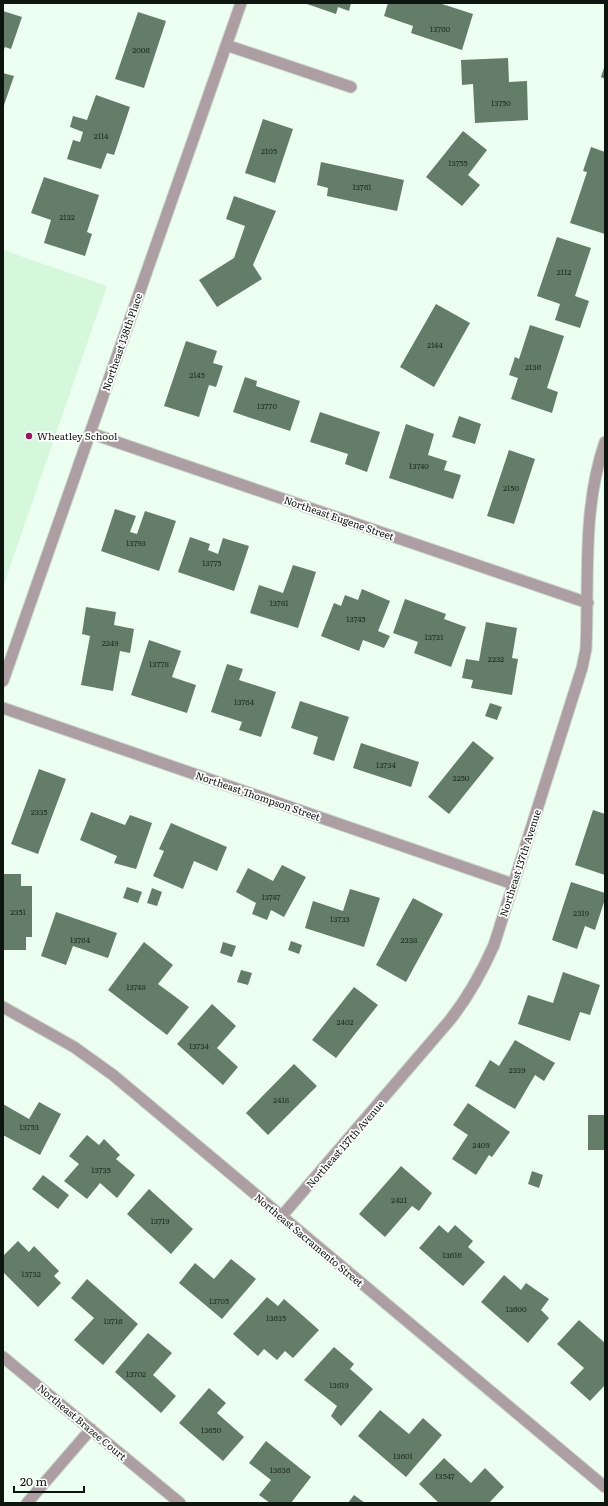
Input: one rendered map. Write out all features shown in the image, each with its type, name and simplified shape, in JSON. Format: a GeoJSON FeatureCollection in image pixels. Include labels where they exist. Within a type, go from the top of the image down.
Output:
{"type":"FeatureCollection","features":[{"type":"Feature","properties":{"kind":"street","name":"Northeast 138th Place"},"geometry":{"type":"LineString","coordinates":[[3,681],[241,3]]}},
{"type":"Feature","properties":{"kind":"street"},"geometry":{"type":"LineString","coordinates":[[226,45],[351,87]]}},
{"type":"Feature","properties":{"kind":"street","name":"Northeast Eugene Street"},"geometry":{"type":"LineString","coordinates":[[90,433],[588,603]]}},
{"type":"Feature","properties":{"kind":"street","name":"Northeast 137th Avenue"},"geometry":{"type":"LineString","coordinates":[[282,1217],[450,1020],[467,998],[481,974],[494,945],[582,668],[586,649],[589,513],[593,485],[605,442]]}},
{"type":"Feature","properties":{"kind":"street","name":"Northeast Thompson Street"},"geometry":{"type":"LineString","coordinates":[[3,708],[513,884]]}},
{"type":"Feature","properties":{"kind":"street","name":"Northeast Sacramento Street"},"geometry":{"type":"LineString","coordinates":[[3,1007],[74,1047],[113,1075],[605,1487]]}},
{"type":"Feature","properties":{"kind":"street","name":"Northeast Brazee Court"},"geometry":{"type":"LineString","coordinates":[[3,1357],[180,1503]]}},
{"type":"Feature","properties":{"kind":"street"},"geometry":{"type":"LineString","coordinates":[[26,1503],[91,1429]]}},
{"type":"Feature","properties":{"kind":"shaded area","name":"Wheatley School"},"geometry":{"type":"Polygon","coordinates":[[[3,250],[107,286],[3,587],[3,250]]]}},
{"type":"Feature","properties":{"kind":"building"},"geometry":{"type":"Polygon","coordinates":[[[304,3],[351,3],[349,11],[338,7],[336,14],[304,3]]]}},
{"type":"Feature","properties":{"kind":"building"},"geometry":{"type":"Polygon","coordinates":[[[388,3],[439,3],[473,14],[462,50],[411,33],[413,26],[384,16],[388,3]]]}},
{"type":"Feature","properties":{"kind":"building"},"geometry":{"type":"Polygon","coordinates":[[[3,11],[22,17],[11,49],[5,47],[3,51],[3,11]]]}},
{"type":"Feature","properties":{"kind":"building"},"geometry":{"type":"Polygon","coordinates":[[[138,12],[166,21],[144,88],[115,79],[138,12]]]}},
{"type":"Feature","properties":{"kind":"building"},"geometry":{"type":"Polygon","coordinates":[[[508,58],[509,82],[527,81],[528,120],[475,123],[473,84],[462,85],[461,60],[508,58]]]}},
{"type":"Feature","properties":{"kind":"building"},"geometry":{"type":"Polygon","coordinates":[[[605,65],[605,79],[601,77],[605,65]]]}},
{"type":"Feature","properties":{"kind":"building"},"geometry":{"type":"Polygon","coordinates":[[[3,73],[14,76],[3,108],[3,73]]]}},
{"type":"Feature","properties":{"kind":"building"},"geometry":{"type":"Polygon","coordinates":[[[96,95],[130,107],[114,155],[107,153],[101,169],[67,159],[73,140],[80,142],[83,132],[70,127],[73,116],[87,120],[96,95]]]}},
{"type":"Feature","properties":{"kind":"building"},"geometry":{"type":"Polygon","coordinates":[[[263,119],[293,129],[275,183],[245,173],[263,119]]]}},
{"type":"Feature","properties":{"kind":"building"},"geometry":{"type":"Polygon","coordinates":[[[463,131],[487,150],[468,175],[480,185],[462,206],[426,177],[463,131]]]}},
{"type":"Feature","properties":{"kind":"building"},"geometry":{"type":"Polygon","coordinates":[[[591,147],[605,152],[605,234],[570,223],[587,172],[583,171],[591,147]]]}},
{"type":"Feature","properties":{"kind":"building"},"geometry":{"type":"Polygon","coordinates":[[[321,162],[404,180],[397,211],[327,196],[328,188],[317,185],[321,162]]]}},
{"type":"Feature","properties":{"kind":"building"},"geometry":{"type":"Polygon","coordinates":[[[44,177],[99,195],[87,232],[92,234],[85,256],[44,243],[51,220],[31,213],[44,177]]]}},
{"type":"Feature","properties":{"kind":"building"},"geometry":{"type":"Polygon","coordinates":[[[234,196],[276,211],[253,265],[262,279],[217,307],[199,280],[234,258],[245,226],[226,219],[234,196]]]}},
{"type":"Feature","properties":{"kind":"building"},"geometry":{"type":"Polygon","coordinates":[[[557,237],[591,248],[575,296],[589,301],[580,328],[555,320],[560,304],[537,296],[557,237]]]}},
{"type":"Feature","properties":{"kind":"building"},"geometry":{"type":"Polygon","coordinates":[[[436,304],[470,323],[434,387],[400,367],[436,304]]]}},
{"type":"Feature","properties":{"kind":"building"},"geometry":{"type":"Polygon","coordinates":[[[530,325],[564,336],[547,388],[558,392],[552,413],[511,399],[518,378],[509,375],[515,357],[519,359],[530,325]]]}},
{"type":"Feature","properties":{"kind":"building"},"geometry":{"type":"Polygon","coordinates":[[[186,341],[217,351],[213,363],[223,366],[216,387],[209,385],[199,417],[164,406],[186,341]]]}},
{"type":"Feature","properties":{"kind":"building"},"geometry":{"type":"Polygon","coordinates":[[[245,377],[257,381],[256,386],[300,401],[290,431],[233,412],[245,377]]]}},
{"type":"Feature","properties":{"kind":"building"},"geometry":{"type":"Polygon","coordinates":[[[320,412],[380,432],[367,472],[345,464],[348,454],[310,442],[320,412]]]}},
{"type":"Feature","properties":{"kind":"building"},"geometry":{"type":"Polygon","coordinates":[[[459,416],[481,424],[475,444],[452,437],[459,416]]]}},
{"type":"Feature","properties":{"kind":"building"},"geometry":{"type":"Polygon","coordinates":[[[406,424],[434,434],[428,455],[447,461],[444,470],[461,475],[453,499],[389,478],[406,424]]]}},
{"type":"Feature","properties":{"kind":"building"},"geometry":{"type":"Polygon","coordinates":[[[509,450],[535,459],[514,524],[487,516],[509,450]]]}},
{"type":"Feature","properties":{"kind":"building"},"geometry":{"type":"Polygon","coordinates":[[[115,509],[136,516],[130,532],[137,534],[145,511],[176,521],[159,571],[101,551],[115,509]]]}},
{"type":"Feature","properties":{"kind":"building"},"geometry":{"type":"Polygon","coordinates":[[[190,537],[210,544],[208,550],[218,554],[223,538],[249,546],[234,591],[178,572],[190,537]]]}},
{"type":"Feature","properties":{"kind":"building"},"geometry":{"type":"Polygon","coordinates":[[[293,565],[316,572],[298,628],[250,613],[259,585],[283,593],[293,565]]]}},
{"type":"Feature","properties":{"kind":"building"},"geometry":{"type":"Polygon","coordinates":[[[362,589],[390,601],[378,631],[390,636],[384,648],[363,640],[359,651],[321,636],[334,603],[341,606],[345,595],[358,600],[362,589]]]}},
{"type":"Feature","properties":{"kind":"building"},"geometry":{"type":"Polygon","coordinates":[[[405,599],[446,614],[444,619],[466,627],[451,667],[414,653],[418,642],[393,633],[405,599]]]}},
{"type":"Feature","properties":{"kind":"building"},"geometry":{"type":"Polygon","coordinates":[[[86,607],[116,612],[114,625],[134,629],[130,653],[120,651],[113,691],[81,685],[90,636],[82,634],[86,607]]]}},
{"type":"Feature","properties":{"kind":"building"},"geometry":{"type":"Polygon","coordinates":[[[486,622],[517,628],[512,658],[518,659],[512,695],[471,688],[473,680],[462,678],[466,659],[479,661],[486,622]]]}},
{"type":"Feature","properties":{"kind":"building"},"geometry":{"type":"Polygon","coordinates":[[[149,640],[181,651],[172,677],[196,685],[187,713],[131,695],[149,640]]]}},
{"type":"Feature","properties":{"kind":"building"},"geometry":{"type":"Polygon","coordinates":[[[227,664],[243,669],[239,680],[276,692],[261,737],[239,730],[242,722],[211,712],[227,664]]]}},
{"type":"Feature","properties":{"kind":"building"},"geometry":{"type":"Polygon","coordinates":[[[300,701],[349,717],[334,761],[313,754],[318,737],[291,728],[300,701]]]}},
{"type":"Feature","properties":{"kind":"building"},"geometry":{"type":"Polygon","coordinates":[[[490,703],[502,707],[497,720],[485,716],[490,703]]]}},
{"type":"Feature","properties":{"kind":"building"},"geometry":{"type":"Polygon","coordinates":[[[473,741],[494,758],[449,814],[428,797],[473,741]]]}},
{"type":"Feature","properties":{"kind":"building"},"geometry":{"type":"Polygon","coordinates":[[[361,743],[419,762],[411,787],[353,768],[361,743]]]}},
{"type":"Feature","properties":{"kind":"building"},"geometry":{"type":"Polygon","coordinates":[[[39,769],[66,779],[38,854],[11,844],[39,769]]]}},
{"type":"Feature","properties":{"kind":"building"},"geometry":{"type":"Polygon","coordinates":[[[593,810],[605,814],[605,875],[575,865],[593,810]]]}},
{"type":"Feature","properties":{"kind":"building"},"geometry":{"type":"Polygon","coordinates":[[[91,812],[125,825],[130,815],[152,823],[136,869],[114,863],[117,856],[80,840],[91,812]]]}},
{"type":"Feature","properties":{"kind":"building"},"geometry":{"type":"Polygon","coordinates":[[[171,823],[227,847],[217,871],[194,861],[183,889],[153,876],[164,851],[159,849],[171,823]]]}},
{"type":"Feature","properties":{"kind":"building"},"geometry":{"type":"Polygon","coordinates":[[[282,865],[306,877],[284,917],[271,910],[267,920],[252,914],[256,903],[236,892],[248,868],[273,881],[282,865]]]}},
{"type":"Feature","properties":{"kind":"building"},"geometry":{"type":"Polygon","coordinates":[[[3,874],[21,874],[21,886],[32,886],[32,937],[26,937],[26,950],[3,950],[3,874]]]}},
{"type":"Feature","properties":{"kind":"building"},"geometry":{"type":"Polygon","coordinates":[[[571,882],[605,893],[605,899],[595,930],[585,926],[577,949],[552,940],[571,882]]]}},
{"type":"Feature","properties":{"kind":"building"},"geometry":{"type":"Polygon","coordinates":[[[127,887],[142,892],[138,903],[123,898],[127,887]]]}},
{"type":"Feature","properties":{"kind":"building"},"geometry":{"type":"Polygon","coordinates":[[[152,888],[162,892],[157,906],[147,903],[152,888]]]}},
{"type":"Feature","properties":{"kind":"building"},"geometry":{"type":"Polygon","coordinates":[[[350,889],[380,898],[364,947],[305,928],[313,901],[343,911],[350,889]]]}},
{"type":"Feature","properties":{"kind":"building"},"geometry":{"type":"Polygon","coordinates":[[[413,898],[443,914],[406,982],[376,965],[413,898]]]}},
{"type":"Feature","properties":{"kind":"building"},"geometry":{"type":"Polygon","coordinates":[[[56,912],[117,933],[108,958],[73,946],[66,965],[41,956],[56,912]]]}},
{"type":"Feature","properties":{"kind":"building"},"geometry":{"type":"Polygon","coordinates":[[[291,941],[302,945],[299,954],[288,950],[291,941]]]}},
{"type":"Feature","properties":{"kind":"building"},"geometry":{"type":"Polygon","coordinates":[[[144,942],[173,965],[158,984],[189,1007],[167,1035],[108,990],[144,942]]]}},
{"type":"Feature","properties":{"kind":"building"},"geometry":{"type":"Polygon","coordinates":[[[223,942],[236,946],[232,957],[220,953],[223,942]]]}},
{"type":"Feature","properties":{"kind":"building"},"geometry":{"type":"Polygon","coordinates":[[[241,970],[252,973],[248,985],[237,982],[241,970]]]}},
{"type":"Feature","properties":{"kind":"building"},"geometry":{"type":"Polygon","coordinates":[[[563,972],[600,985],[590,1015],[580,1012],[570,1041],[518,1024],[528,995],[553,1003],[563,972]]]}},
{"type":"Feature","properties":{"kind":"building"},"geometry":{"type":"Polygon","coordinates":[[[354,987],[378,1005],[336,1058],[312,1040],[354,987]]]}},
{"type":"Feature","properties":{"kind":"building"},"geometry":{"type":"Polygon","coordinates":[[[212,1004],[236,1026],[217,1048],[238,1067],[223,1085],[177,1044],[212,1004]]]}},
{"type":"Feature","properties":{"kind":"building"},"geometry":{"type":"Polygon","coordinates":[[[515,1040],[555,1063],[544,1081],[535,1075],[515,1109],[475,1086],[490,1060],[499,1066],[515,1040]]]}},
{"type":"Feature","properties":{"kind":"building"},"geometry":{"type":"Polygon","coordinates":[[[294,1064],[317,1086],[268,1135],[246,1113],[294,1064]]]}},
{"type":"Feature","properties":{"kind":"building"},"geometry":{"type":"Polygon","coordinates":[[[39,1102],[61,1114],[40,1155],[3,1135],[3,1104],[29,1119],[39,1102]]]}},
{"type":"Feature","properties":{"kind":"building"},"geometry":{"type":"Polygon","coordinates":[[[468,1103],[510,1132],[492,1157],[489,1155],[476,1175],[452,1159],[468,1135],[453,1125],[468,1103]]]}},
{"type":"Feature","properties":{"kind":"building"},"geometry":{"type":"Polygon","coordinates":[[[588,1115],[605,1115],[605,1150],[588,1150],[588,1115]]]}},
{"type":"Feature","properties":{"kind":"building"},"geometry":{"type":"Polygon","coordinates":[[[87,1135],[99,1145],[104,1139],[120,1155],[116,1159],[135,1175],[117,1198],[100,1183],[87,1199],[64,1181],[79,1164],[69,1156],[87,1135]]]}},
{"type":"Feature","properties":{"kind":"building"},"geometry":{"type":"Polygon","coordinates":[[[401,1166],[432,1193],[419,1211],[412,1206],[385,1237],[359,1214],[401,1166]]]}},
{"type":"Feature","properties":{"kind":"building"},"geometry":{"type":"Polygon","coordinates":[[[532,1171],[543,1175],[539,1188],[528,1184],[532,1171]]]}},
{"type":"Feature","properties":{"kind":"building"},"geometry":{"type":"Polygon","coordinates":[[[43,1175],[69,1195],[58,1209],[32,1189],[43,1175]]]}},
{"type":"Feature","properties":{"kind":"building"},"geometry":{"type":"Polygon","coordinates":[[[149,1189],[193,1229],[171,1254],[127,1214],[149,1189]]]}},
{"type":"Feature","properties":{"kind":"building"},"geometry":{"type":"Polygon","coordinates":[[[439,1225],[448,1233],[455,1225],[473,1241],[468,1247],[485,1262],[463,1286],[419,1248],[439,1225]]]}},
{"type":"Feature","properties":{"kind":"building"},"geometry":{"type":"Polygon","coordinates":[[[18,1241],[29,1252],[34,1246],[59,1271],[54,1276],[61,1283],[38,1307],[3,1272],[3,1256],[18,1241]]]}},
{"type":"Feature","properties":{"kind":"building"},"geometry":{"type":"Polygon","coordinates":[[[231,1259],[256,1279],[222,1319],[179,1283],[195,1263],[214,1279],[231,1259]]]}},
{"type":"Feature","properties":{"kind":"building"},"geometry":{"type":"Polygon","coordinates":[[[504,1275],[521,1290],[526,1283],[549,1299],[541,1310],[549,1318],[528,1343],[481,1302],[504,1275]]]}},
{"type":"Feature","properties":{"kind":"building"},"geometry":{"type":"Polygon","coordinates":[[[87,1279],[138,1324],[103,1365],[74,1340],[94,1318],[71,1298],[87,1279]]]}},
{"type":"Feature","properties":{"kind":"building"},"geometry":{"type":"Polygon","coordinates":[[[267,1297],[278,1306],[284,1299],[319,1330],[293,1358],[285,1351],[277,1360],[264,1349],[258,1356],[233,1334],[267,1297]]]}},
{"type":"Feature","properties":{"kind":"building"},"geometry":{"type":"Polygon","coordinates":[[[579,1320],[605,1343],[605,1385],[590,1401],[570,1383],[584,1368],[557,1344],[579,1320]]]}},
{"type":"Feature","properties":{"kind":"building"},"geometry":{"type":"Polygon","coordinates":[[[148,1333],[172,1353],[153,1375],[176,1396],[161,1413],[115,1372],[148,1333]]]}},
{"type":"Feature","properties":{"kind":"building"},"geometry":{"type":"Polygon","coordinates":[[[334,1347],[354,1364],[350,1369],[373,1389],[341,1426],[331,1416],[337,1406],[304,1380],[334,1347]]]}},
{"type":"Feature","properties":{"kind":"building"},"geometry":{"type":"Polygon","coordinates":[[[209,1388],[226,1403],[217,1413],[244,1437],[223,1461],[179,1423],[209,1388]]]}},
{"type":"Feature","properties":{"kind":"building"},"geometry":{"type":"Polygon","coordinates":[[[380,1410],[409,1434],[423,1418],[442,1435],[406,1477],[358,1436],[380,1410]]]}},
{"type":"Feature","properties":{"kind":"building"},"geometry":{"type":"Polygon","coordinates":[[[266,1441],[311,1477],[291,1503],[270,1503],[259,1495],[271,1480],[249,1463],[266,1441]]]}},
{"type":"Feature","properties":{"kind":"building"},"geometry":{"type":"Polygon","coordinates":[[[444,1458],[471,1483],[485,1468],[504,1487],[489,1503],[439,1503],[419,1484],[444,1458]]]}},
{"type":"Feature","properties":{"kind":"building"},"geometry":{"type":"Polygon","coordinates":[[[354,1495],[365,1503],[348,1503],[354,1495]]]}},
{"type":"Feature","properties":{"kind":"place","name":"Wheatley School"},"geometry":{"type":"Point","coordinates":[29,436]}}]}
